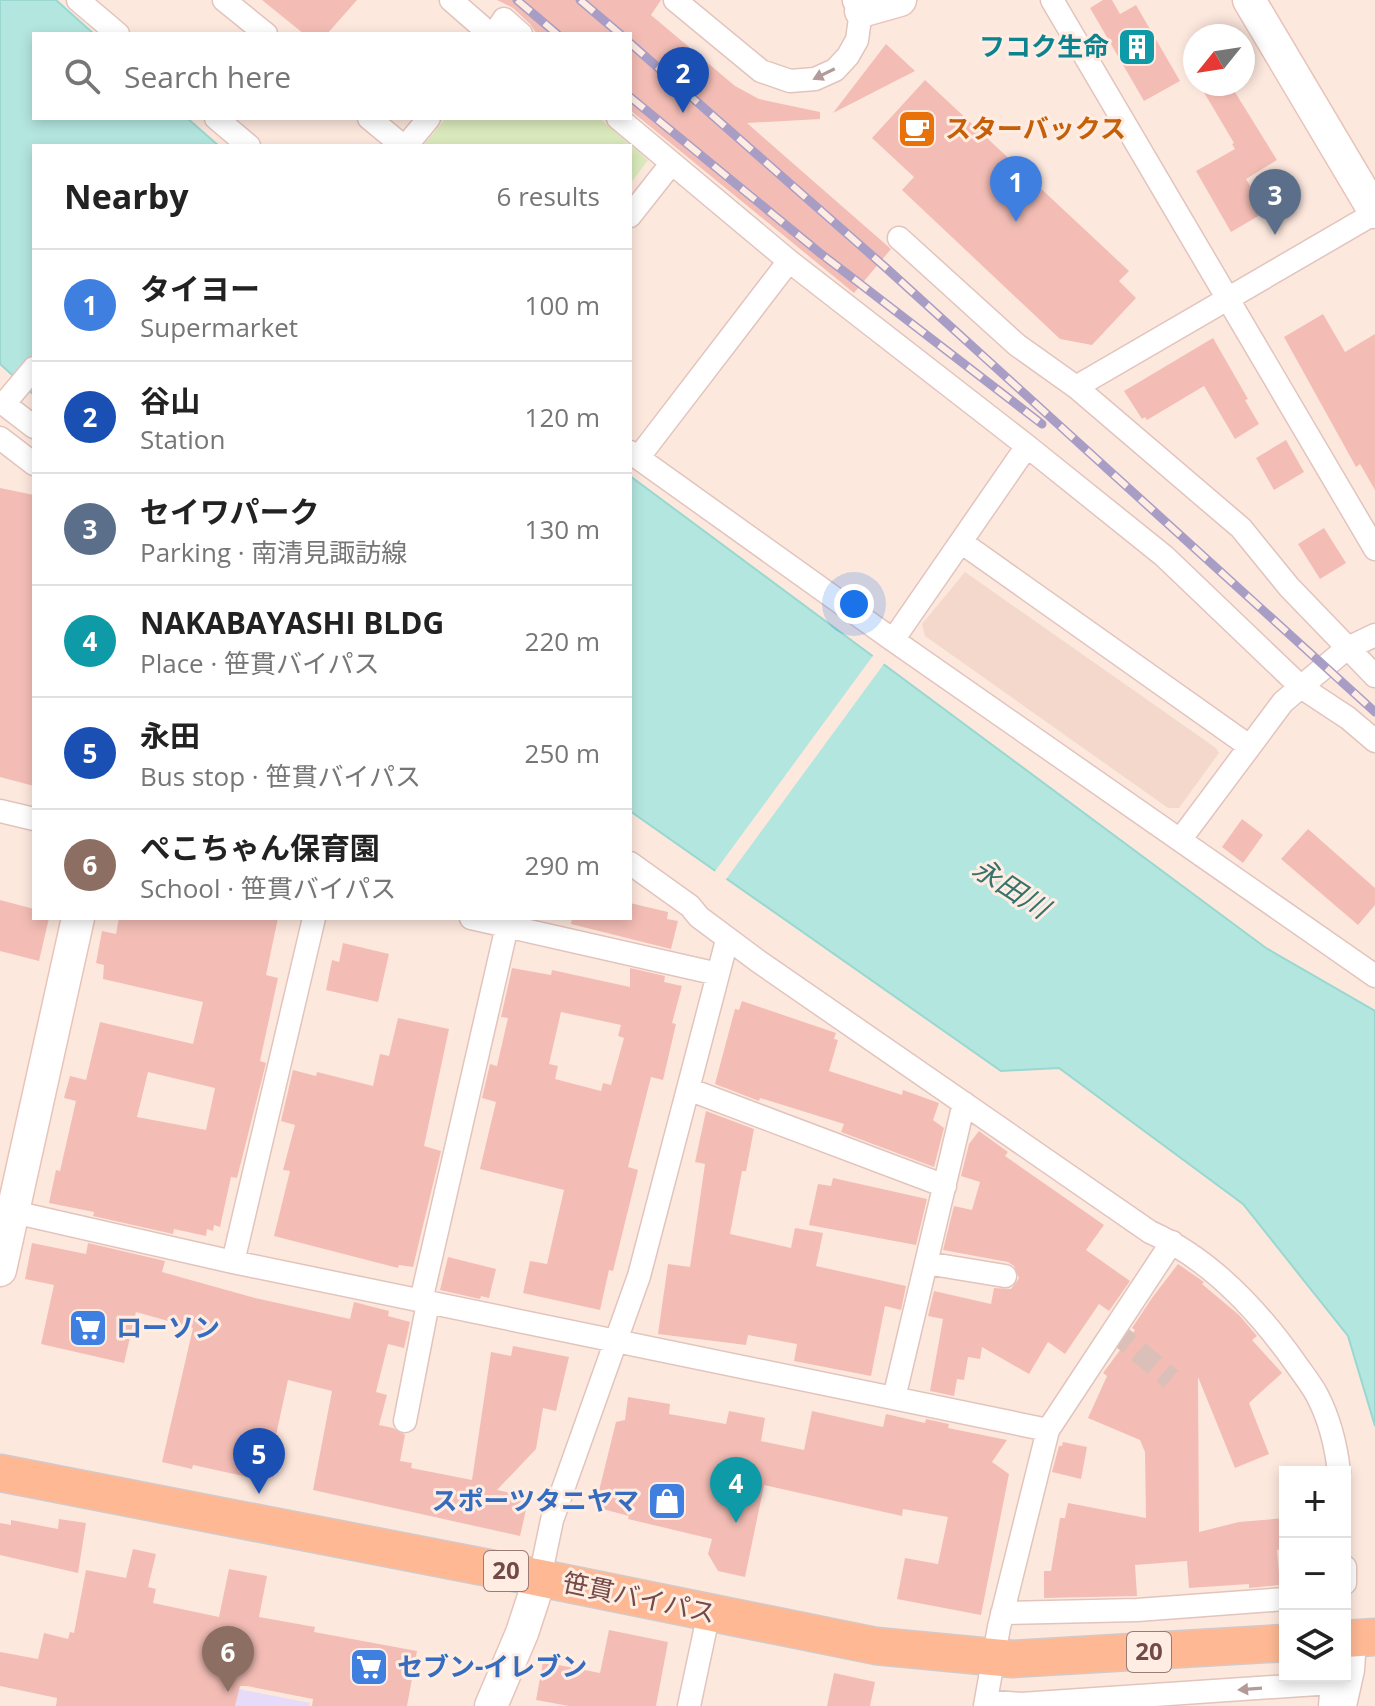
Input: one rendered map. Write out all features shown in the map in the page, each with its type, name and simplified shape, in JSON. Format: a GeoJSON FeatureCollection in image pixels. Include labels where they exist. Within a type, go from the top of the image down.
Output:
{"type":"FeatureCollection","features":[{"type":"Feature","properties":{"kind":"main road","name":"笹貫バイパス"},"geometry":{"type":"LineString","coordinates":[[0,1473],[876,1646],[993,1658],[1279,1643]]}},
{"type":"Feature","properties":{"kind":"street"},"geometry":{"type":"LineString","coordinates":[[78,0],[116,32]]}},
{"type":"Feature","properties":{"kind":"street"},"geometry":{"type":"LineString","coordinates":[[224,0],[264,32]]}},
{"type":"Feature","properties":{"kind":"street"},"geometry":{"type":"LineString","coordinates":[[451,0],[490,32]]}},
{"type":"Feature","properties":{"kind":"street"},"geometry":{"type":"LineString","coordinates":[[675,0],[761,71],[790,81],[815,79],[835,70],[848,56],[857,40],[857,6],[900,0]]}},
{"type":"Feature","properties":{"kind":"street"},"geometry":{"type":"LineString","coordinates":[[1052,0],[1375,549]]}},
{"type":"Feature","properties":{"kind":"street"},"geometry":{"type":"LineString","coordinates":[[1076,387],[1375,212],[1249,0]]}},
{"type":"Feature","properties":{"kind":"street"},"geometry":{"type":"LineString","coordinates":[[494,32],[504,19],[519,32]]}},
{"type":"Feature","properties":{"kind":"street"},"geometry":{"type":"LineString","coordinates":[[218,120],[236,142]]}},
{"type":"Feature","properties":{"kind":"street"},"geometry":{"type":"LineString","coordinates":[[372,120],[402,144]]}},
{"type":"Feature","properties":{"kind":"street"},"geometry":{"type":"LineString","coordinates":[[406,144],[427,120]]}},
{"type":"Feature","properties":{"kind":"street"},"geometry":{"type":"LineString","coordinates":[[620,120],[789,261],[1164,556],[1301,687],[1348,718],[1375,741]]}},
{"type":"Feature","properties":{"kind":"street"},"geometry":{"type":"LineString","coordinates":[[632,213],[671,164]]}},
{"type":"Feature","properties":{"kind":"street"},"geometry":{"type":"LineString","coordinates":[[899,238],[1017,345],[1076,387],[1241,528],[1289,587],[1375,676]]}},
{"type":"Feature","properties":{"kind":"street"},"geometry":{"type":"LineString","coordinates":[[789,261],[634,455],[1375,976]]}},
{"type":"Feature","properties":{"kind":"street"},"geometry":{"type":"LineString","coordinates":[[32,370],[4,404],[32,425]]}},
{"type":"Feature","properties":{"kind":"street"},"geometry":{"type":"LineString","coordinates":[[0,438],[32,462]]}},
{"type":"Feature","properties":{"kind":"street"},"geometry":{"type":"LineString","coordinates":[[893,640],[1027,446]]}},
{"type":"Feature","properties":{"kind":"street"},"geometry":{"type":"LineString","coordinates":[[961,542],[1249,746]]}},
{"type":"Feature","properties":{"kind":"street"},"geometry":{"type":"LineString","coordinates":[[1180,840],[1283,702],[1346,649],[1375,635]]}},
{"type":"Feature","properties":{"kind":"street"},"geometry":{"type":"LineString","coordinates":[[0,811],[32,819]]}},
{"type":"Feature","properties":{"kind":"street"},"geometry":{"type":"LineString","coordinates":[[632,864],[690,906],[727,940],[1150,1232],[1172,1242],[1218,1274],[1258,1315],[1316,1393],[1333,1435],[1338,1466]]}},
{"type":"Feature","properties":{"kind":"street"},"geometry":{"type":"LineString","coordinates":[[0,1270],[7,1210],[78,920]]}},
{"type":"Feature","properties":{"kind":"street"},"geometry":{"type":"LineString","coordinates":[[233,1262],[314,920]]}},
{"type":"Feature","properties":{"kind":"street"},"geometry":{"type":"LineString","coordinates":[[480,920],[718,974]]}},
{"type":"Feature","properties":{"kind":"street"},"geometry":{"type":"LineString","coordinates":[[405,1421],[425,1302],[507,926]]}},
{"type":"Feature","properties":{"kind":"street"},"geometry":{"type":"LineString","coordinates":[[491,1706],[522,1633],[540,1578],[552,1520],[639,1276],[727,940]]}},
{"type":"Feature","properties":{"kind":"street"},"geometry":{"type":"LineString","coordinates":[[688,1089],[945,1186]]}},
{"type":"Feature","properties":{"kind":"street"},"geometry":{"type":"LineString","coordinates":[[894,1398],[964,1103]]}},
{"type":"Feature","properties":{"kind":"street"},"geometry":{"type":"LineString","coordinates":[[7,1210],[233,1262],[1048,1430]]}},
{"type":"Feature","properties":{"kind":"street"},"geometry":{"type":"LineString","coordinates":[[1172,1242],[1048,1430],[1002,1613],[985,1704],[1163,1701],[1332,1683],[1330,1706]]}},
{"type":"Feature","properties":{"kind":"street"},"geometry":{"type":"LineString","coordinates":[[926,1263],[1005,1276]]}},
{"type":"Feature","properties":{"kind":"street"},"geometry":{"type":"LineString","coordinates":[[1002,1613],[1137,1610],[1279,1599]]}},
{"type":"Feature","properties":{"kind":"street"},"geometry":{"type":"LineString","coordinates":[[689,1706],[709,1612]]}},
{"type":"Feature","properties":{"kind":"street"},"geometry":{"type":"LineString","coordinates":[[1345,1706],[1358,1638]]}},
{"type":"Feature","properties":{"kind":"shaded area"},"geometry":{"type":"Polygon","coordinates":[[[965,572],[1216,748],[1219,753],[1179,808],[1168,808],[925,636],[922,624],[965,572]]]}},
{"type":"Feature","properties":{"kind":"shaded area"},"geometry":{"type":"Polygon","coordinates":[[[202,1682],[310,1703],[309,1706],[197,1706],[202,1682]]]}},
{"type":"Feature","properties":{"kind":"green space"},"geometry":{"type":"Polygon","coordinates":[[[444,120],[601,120],[629,144],[425,144],[444,120]]]}},
{"type":"Feature","properties":{"kind":"green space"},"geometry":{"type":"Polygon","coordinates":[[[632,146],[648,160],[632,181],[632,146]]]}},
{"type":"Feature","properties":{"kind":"water"},"geometry":{"type":"Polygon","coordinates":[[[0,0],[56,0],[92,32],[32,32],[32,120],[189,120],[217,144],[32,144],[32,393],[0,364],[0,0]]]}},
{"type":"Feature","properties":{"kind":"water","name":"永田川"},"geometry":{"type":"Polygon","coordinates":[[[632,477],[1266,948],[1375,1011],[1375,1426],[1348,1336],[1243,1204],[1059,1068],[1001,1071],[632,812],[632,477]]]}},
{"type":"Feature","properties":{"kind":"pier"},"geometry":{"type":"Polygon","coordinates":[[[875,653],[886,661],[724,882],[713,874],[875,653]]]}},
{"type":"Feature","properties":{"kind":"building"},"geometry":{"type":"Polygon","coordinates":[[[262,0],[357,0],[329,32],[302,32],[262,0]]]}},
{"type":"Feature","properties":{"kind":"building"},"geometry":{"type":"Polygon","coordinates":[[[497,0],[661,0],[651,15],[735,86],[759,99],[820,112],[820,119],[747,123],[891,249],[854,293],[632,112],[632,32],[536,32],[513,8],[497,0]]]}},
{"type":"Feature","properties":{"kind":"building","name":"フコク生命"},"geometry":{"type":"Polygon","coordinates":[[[1103,0],[1112,0],[1120,14],[1136,5],[1180,81],[1144,101],[1090,8],[1103,0]]]}},
{"type":"Feature","properties":{"kind":"building"},"geometry":{"type":"Polygon","coordinates":[[[886,44],[915,71],[833,113],[886,44]]]}},
{"type":"Feature","properties":{"kind":"building"},"geometry":{"type":"Polygon","coordinates":[[[925,80],[1129,271],[1119,281],[1136,298],[1092,345],[1060,339],[902,190],[914,177],[872,138],[925,80]]]}},
{"type":"Feature","properties":{"kind":"building"},"geometry":{"type":"Polygon","coordinates":[[[1206,96],[1237,96],[1277,160],[1246,179],[1261,204],[1255,207],[1260,215],[1231,232],[1196,171],[1235,149],[1206,96]]]}},
{"type":"Feature","properties":{"kind":"building"},"geometry":{"type":"Polygon","coordinates":[[[1323,314],[1345,352],[1375,334],[1375,490],[1360,464],[1356,467],[1284,337],[1323,314]]]}},
{"type":"Feature","properties":{"kind":"building"},"geometry":{"type":"Polygon","coordinates":[[[1213,338],[1259,424],[1235,439],[1204,386],[1147,420],[1145,417],[1142,419],[1124,391],[1213,338]]]}},
{"type":"Feature","properties":{"kind":"building"},"geometry":{"type":"Polygon","coordinates":[[[1286,440],[1304,472],[1274,490],[1256,458],[1286,440]]]}},
{"type":"Feature","properties":{"kind":"building"},"geometry":{"type":"Polygon","coordinates":[[[0,488],[32,495],[32,785],[0,777],[0,488]]]}},
{"type":"Feature","properties":{"kind":"building"},"geometry":{"type":"Polygon","coordinates":[[[1324,528],[1346,563],[1320,579],[1298,544],[1324,528]]]}},
{"type":"Feature","properties":{"kind":"building"},"geometry":{"type":"Polygon","coordinates":[[[1242,819],[1263,835],[1243,863],[1222,847],[1242,819]]]}},
{"type":"Feature","properties":{"kind":"building"},"geometry":{"type":"Polygon","coordinates":[[[1308,829],[1375,888],[1375,905],[1358,925],[1281,859],[1308,829]]]}},
{"type":"Feature","properties":{"kind":"building"},"geometry":{"type":"Polygon","coordinates":[[[0,900],[32,908],[32,920],[49,920],[39,961],[0,951],[0,900]]]}},
{"type":"Feature","properties":{"kind":"building"},"geometry":{"type":"Polygon","coordinates":[[[632,903],[668,912],[667,919],[678,921],[671,949],[571,924],[572,920],[632,920],[632,903]]]}},
{"type":"Feature","properties":{"kind":"building"},"geometry":{"type":"Polygon","coordinates":[[[119,920],[278,920],[266,975],[278,978],[260,1061],[266,1063],[237,1178],[231,1177],[220,1227],[214,1225],[213,1231],[207,1229],[206,1236],[174,1229],[173,1234],[49,1203],[56,1170],[60,1171],[76,1101],[64,1098],[70,1076],[86,1080],[100,1022],[193,1044],[203,1002],[103,979],[104,965],[96,963],[102,931],[116,934],[119,920]],[[148,1072],[137,1117],[206,1130],[215,1088],[148,1072]]]}},
{"type":"Feature","properties":{"kind":"building"},"geometry":{"type":"Polygon","coordinates":[[[343,943],[389,954],[378,1002],[326,990],[332,960],[339,962],[343,943]]]}},
{"type":"Feature","properties":{"kind":"building"},"geometry":{"type":"Polygon","coordinates":[[[512,968],[551,975],[552,970],[630,987],[630,968],[665,976],[664,982],[682,986],[672,1023],[676,1024],[663,1080],[651,1077],[628,1167],[638,1170],[600,1310],[523,1293],[530,1261],[547,1264],[564,1190],[480,1169],[496,1102],[482,1098],[490,1064],[497,1066],[508,1018],[501,1017],[512,968]],[[561,1012],[549,1064],[558,1066],[555,1079],[601,1091],[603,1083],[611,1085],[624,1038],[618,1036],[621,1025],[561,1012]]]}},
{"type":"Feature","properties":{"kind":"building"},"geometry":{"type":"Polygon","coordinates":[[[742,1001],[836,1033],[834,1039],[838,1040],[829,1071],[902,1095],[903,1090],[939,1103],[933,1120],[944,1128],[934,1167],[841,1132],[844,1124],[760,1098],[759,1101],[715,1084],[735,1009],[739,1010],[742,1001]]]}},
{"type":"Feature","properties":{"kind":"building"},"geometry":{"type":"Polygon","coordinates":[[[398,1018],[449,1029],[424,1146],[441,1151],[413,1267],[399,1265],[398,1268],[274,1236],[290,1171],[283,1170],[295,1125],[281,1121],[293,1070],[316,1076],[317,1072],[373,1086],[380,1054],[389,1056],[398,1018]]]}},
{"type":"Feature","properties":{"kind":"building"},"geometry":{"type":"Polygon","coordinates":[[[706,1111],[754,1129],[730,1234],[791,1248],[795,1228],[823,1233],[816,1266],[906,1286],[901,1310],[885,1306],[871,1376],[794,1361],[797,1344],[748,1335],[746,1345],[658,1334],[668,1264],[690,1267],[705,1164],[695,1162],[706,1111]]]}},
{"type":"Feature","properties":{"kind":"building"},"geometry":{"type":"Polygon","coordinates":[[[979,1131],[1008,1152],[1005,1156],[1104,1225],[1086,1250],[1130,1281],[1109,1311],[1099,1304],[1065,1354],[1048,1342],[1029,1374],[982,1347],[980,1359],[968,1357],[964,1380],[957,1379],[954,1396],[930,1391],[943,1319],[928,1316],[934,1291],[991,1304],[994,1288],[1011,1289],[1019,1278],[1014,1266],[1008,1262],[943,1250],[954,1206],[972,1210],[980,1182],[961,1176],[969,1144],[979,1131]]]}},
{"type":"Feature","properties":{"kind":"building"},"geometry":{"type":"Polygon","coordinates":[[[833,1178],[927,1199],[916,1245],[809,1225],[818,1184],[831,1186],[833,1178]]]}},
{"type":"Feature","properties":{"kind":"building"},"geometry":{"type":"Polygon","coordinates":[[[32,1243],[86,1254],[88,1243],[165,1261],[162,1272],[255,1298],[350,1319],[354,1302],[389,1311],[388,1316],[410,1322],[404,1348],[388,1344],[376,1392],[387,1395],[379,1425],[405,1435],[400,1461],[412,1463],[411,1468],[472,1480],[491,1352],[511,1356],[513,1346],[569,1357],[556,1411],[543,1408],[536,1449],[497,1490],[529,1497],[520,1536],[313,1490],[332,1391],[288,1380],[266,1481],[193,1465],[192,1469],[162,1462],[193,1328],[136,1312],[124,1363],[41,1344],[54,1285],[25,1279],[32,1243]]]}},
{"type":"Feature","properties":{"kind":"building"},"geometry":{"type":"Polygon","coordinates":[[[448,1257],[496,1269],[489,1298],[481,1296],[480,1299],[440,1290],[448,1257]]]}},
{"type":"Feature","properties":{"kind":"building"},"geometry":{"type":"Polygon","coordinates":[[[1178,1264],[1204,1282],[1202,1284],[1239,1315],[1257,1336],[1252,1340],[1282,1373],[1249,1403],[1269,1454],[1235,1468],[1198,1377],[1199,1532],[1239,1522],[1279,1519],[1279,1585],[1189,1588],[1187,1561],[1135,1565],[1137,1596],[1044,1598],[1044,1571],[1051,1571],[1060,1518],[1065,1518],[1068,1503],[1146,1518],[1145,1452],[1140,1440],[1088,1418],[1107,1376],[1103,1373],[1135,1330],[1132,1328],[1178,1264]]]}},
{"type":"Feature","properties":{"kind":"building"},"geometry":{"type":"Polygon","coordinates":[[[628,1397],[670,1404],[669,1414],[726,1424],[729,1411],[765,1418],[761,1441],[804,1450],[812,1411],[883,1427],[886,1414],[925,1423],[926,1419],[949,1424],[948,1428],[1007,1440],[992,1462],[1009,1474],[981,1615],[897,1599],[905,1558],[938,1564],[948,1517],[903,1509],[902,1516],[764,1485],[745,1577],[718,1571],[708,1554],[712,1539],[628,1519],[629,1516],[595,1507],[616,1422],[625,1420],[628,1397]]]}},
{"type":"Feature","properties":{"kind":"building"},"geometry":{"type":"Polygon","coordinates":[[[1063,1442],[1087,1447],[1081,1479],[1052,1472],[1063,1442]]]}},
{"type":"Feature","properties":{"kind":"building"},"geometry":{"type":"Polygon","coordinates":[[[59,1519],[86,1523],[78,1573],[0,1555],[0,1523],[11,1525],[11,1520],[58,1529],[59,1519]]]}},
{"type":"Feature","properties":{"kind":"building"},"geometry":{"type":"Polygon","coordinates":[[[133,1549],[156,1554],[148,1587],[156,1589],[153,1603],[219,1617],[229,1569],[267,1576],[259,1617],[315,1627],[314,1632],[417,1651],[407,1706],[312,1706],[313,1699],[240,1686],[235,1706],[56,1706],[57,1698],[0,1686],[0,1652],[38,1659],[44,1633],[68,1639],[70,1632],[74,1633],[86,1570],[126,1578],[133,1549]]]}},
{"type":"Feature","properties":{"kind":"building"},"geometry":{"type":"Polygon","coordinates":[[[609,1630],[668,1642],[656,1706],[569,1706],[536,1700],[543,1662],[600,1673],[609,1630]]]}},
{"type":"Feature","properties":{"kind":"building"},"geometry":{"type":"Polygon","coordinates":[[[834,1673],[875,1682],[870,1706],[827,1706],[834,1673]]]}},
{"type":"Feature","properties":{"kind":"tunnel"},"geometry":{"type":"LineString","coordinates":[[1113,1330],[1171,1379]]}},
{"type":"Feature","properties":{"kind":"railway"},"geometry":{"type":"LineString","coordinates":[[517,0],[555,32]]}},
{"type":"Feature","properties":{"kind":"railway"},"geometry":{"type":"LineString","coordinates":[[580,0],[618,32]]}},
{"type":"Feature","properties":{"kind":"railway"},"geometry":{"type":"LineString","coordinates":[[632,45],[885,267],[1375,712]]}},
{"type":"Feature","properties":{"kind":"railway"},"geometry":{"type":"LineString","coordinates":[[632,99],[820,253],[1042,424]]}},
{"type":"Feature","properties":{"kind":"place","name":"フコク生命"},"geometry":{"type":"Point","coordinates":[1137,47]}},
{"type":"Feature","properties":{"kind":"place","name":"谷山"},"geometry":{"type":"Point","coordinates":[683,113]}},
{"type":"Feature","properties":{"kind":"place","name":"スターバックス"},"geometry":{"type":"Point","coordinates":[917,129]}},
{"type":"Feature","properties":{"kind":"place","name":"タイヨー"},"geometry":{"type":"Point","coordinates":[1016,222]}},
{"type":"Feature","properties":{"kind":"place","name":"セイワパーク"},"geometry":{"type":"Point","coordinates":[1275,235]}},
{"type":"Feature","properties":{"kind":"place","name":"ローソン"},"geometry":{"type":"Point","coordinates":[88,1328]}},
{"type":"Feature","properties":{"kind":"place","name":"永田"},"geometry":{"type":"Point","coordinates":[259,1494]}},
{"type":"Feature","properties":{"kind":"place","name":"スポーツタニヤマ"},"geometry":{"type":"Point","coordinates":[667,1501]}},
{"type":"Feature","properties":{"kind":"place","name":"NAKABAYASHI BLDG"},"geometry":{"type":"Point","coordinates":[736,1523]}},
{"type":"Feature","properties":{"kind":"place","name":"セブン-イレブン"},"geometry":{"type":"Point","coordinates":[369,1667]}},
{"type":"Feature","properties":{"kind":"place","name":"ぺこちゃん保育園"},"geometry":{"type":"Point","coordinates":[228,1692]}}]}
